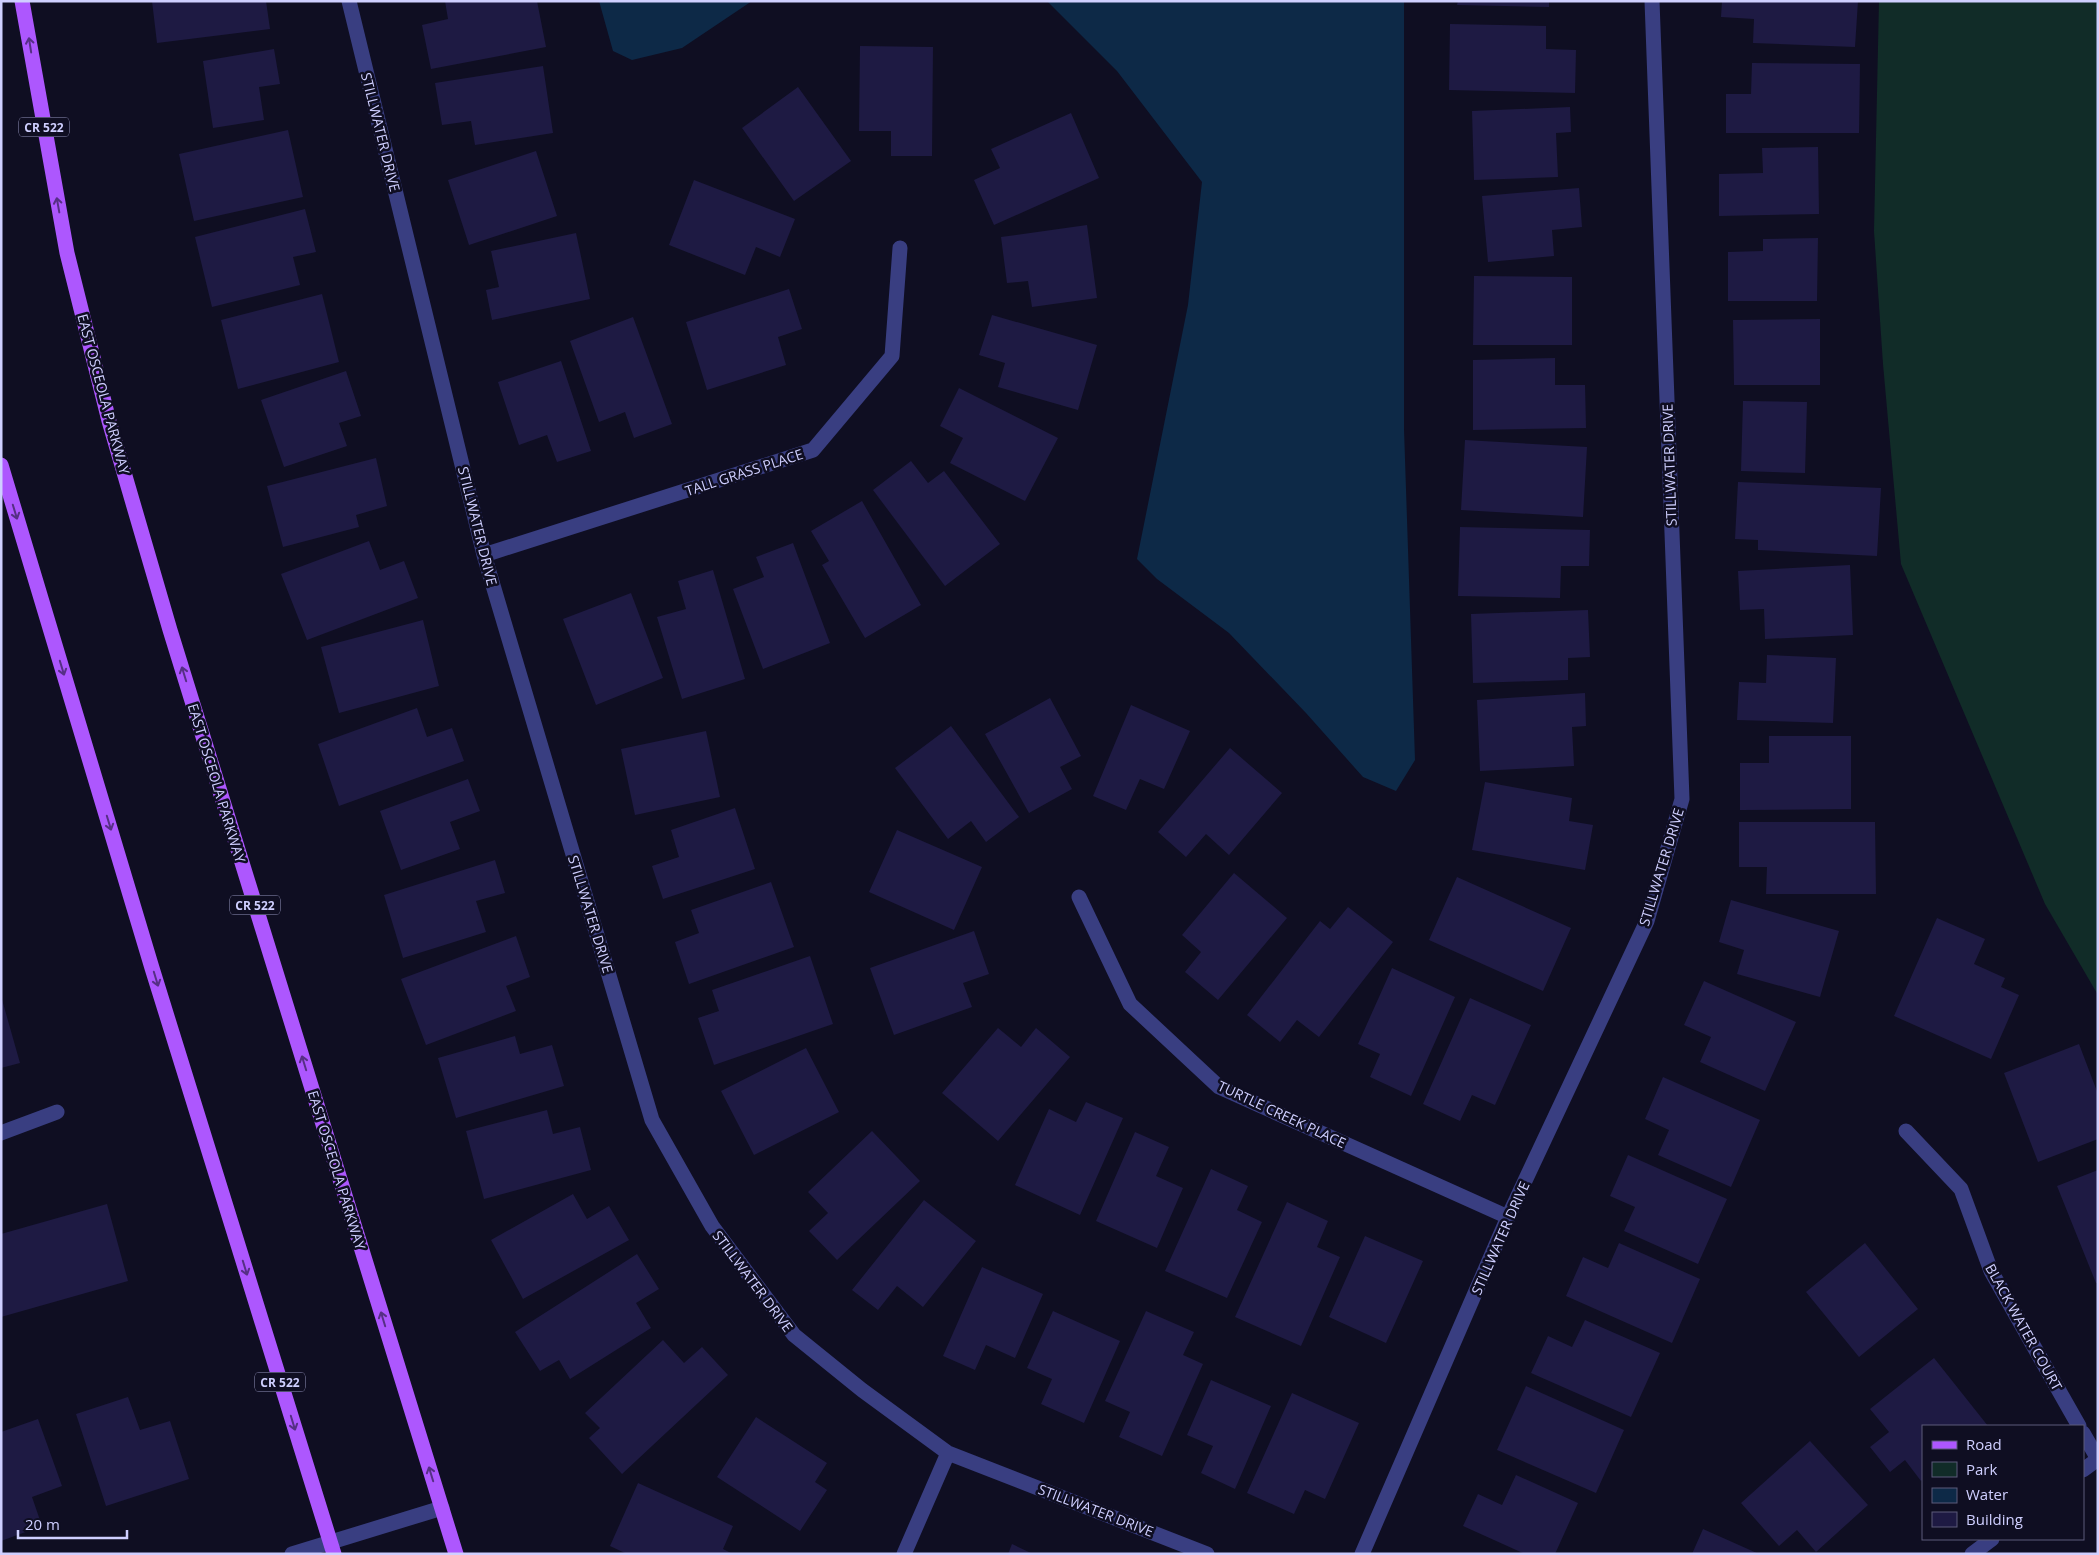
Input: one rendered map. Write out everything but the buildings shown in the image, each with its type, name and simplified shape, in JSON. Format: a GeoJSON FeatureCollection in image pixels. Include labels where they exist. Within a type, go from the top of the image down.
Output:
{"type":"FeatureCollection","features":[{"type":"Feature","properties":{"kind":"main road","name":"EAST OSCEOLA PARKWAY"},"geometry":{"type":"LineString","coordinates":[[22,1],[67,253],[109,421],[173,640],[456,1554]]}},
{"type":"Feature","properties":{"kind":"main road","name":"CR 522"},"geometry":{"type":"LineString","coordinates":[[1,465],[152,968],[332,1548]]}},
{"type":"Feature","properties":{"kind":"street","name":"STILLWATER DRIVE"},"geometry":{"type":"LineString","coordinates":[[349,1],[484,555],[652,1120],[712,1226],[794,1335],[862,1390],[948,1453],[1208,1554]]}},
{"type":"Feature","properties":{"kind":"street","name":"STILLWATER DRIVE"},"geometry":{"type":"LineString","coordinates":[[1362,1554],[1508,1217],[1647,921],[1682,800],[1652,1]]}},
{"type":"Feature","properties":{"kind":"street","name":"TALL GRASS PLACE"},"geometry":{"type":"LineString","coordinates":[[484,555],[813,450],[892,356],[900,248]]}},
{"type":"Feature","properties":{"kind":"street","name":"TURTLE CREEK PLACE"},"geometry":{"type":"LineString","coordinates":[[1079,897],[1130,1004],[1220,1087],[1508,1217]]}},
{"type":"Feature","properties":{"kind":"street"},"geometry":{"type":"LineString","coordinates":[[1,1133],[57,1112]]}},
{"type":"Feature","properties":{"kind":"street","name":"BLACK WATER COURT"},"geometry":{"type":"LineString","coordinates":[[1906,1131],[1961,1189],[1991,1271],[2078,1425]]}},
{"type":"Feature","properties":{"kind":"street"},"geometry":{"type":"LineString","coordinates":[[2084,1435],[2098,1459],[2084,1469]]}},
{"type":"Feature","properties":{"kind":"street"},"geometry":{"type":"LineString","coordinates":[[904,1554],[948,1453]]}},
{"type":"Feature","properties":{"kind":"street"},"geometry":{"type":"LineString","coordinates":[[292,1554],[332,1548],[442,1508]]}},
{"type":"Feature","properties":{"kind":"street"},"geometry":{"type":"LineString","coordinates":[[1972,1554],[1991,1540]]}},
{"type":"Feature","properties":{"kind":"green space"},"geometry":{"type":"Polygon","coordinates":[[[1879,1],[2098,1],[2098,995],[2045,904],[1901,564],[1883,364],[1874,231],[1879,1]]]}},
{"type":"Feature","properties":{"kind":"water"},"geometry":{"type":"Polygon","coordinates":[[[599,1],[752,1],[682,48],[632,60],[613,51],[599,1]]]}},
{"type":"Feature","properties":{"kind":"water"},"geometry":{"type":"Polygon","coordinates":[[[1047,1],[1404,1],[1404,429],[1415,760],[1396,791],[1363,777],[1306,713],[1229,633],[1157,579],[1137,559],[1188,305],[1202,182],[1117,71],[1047,1]]]}}]}
